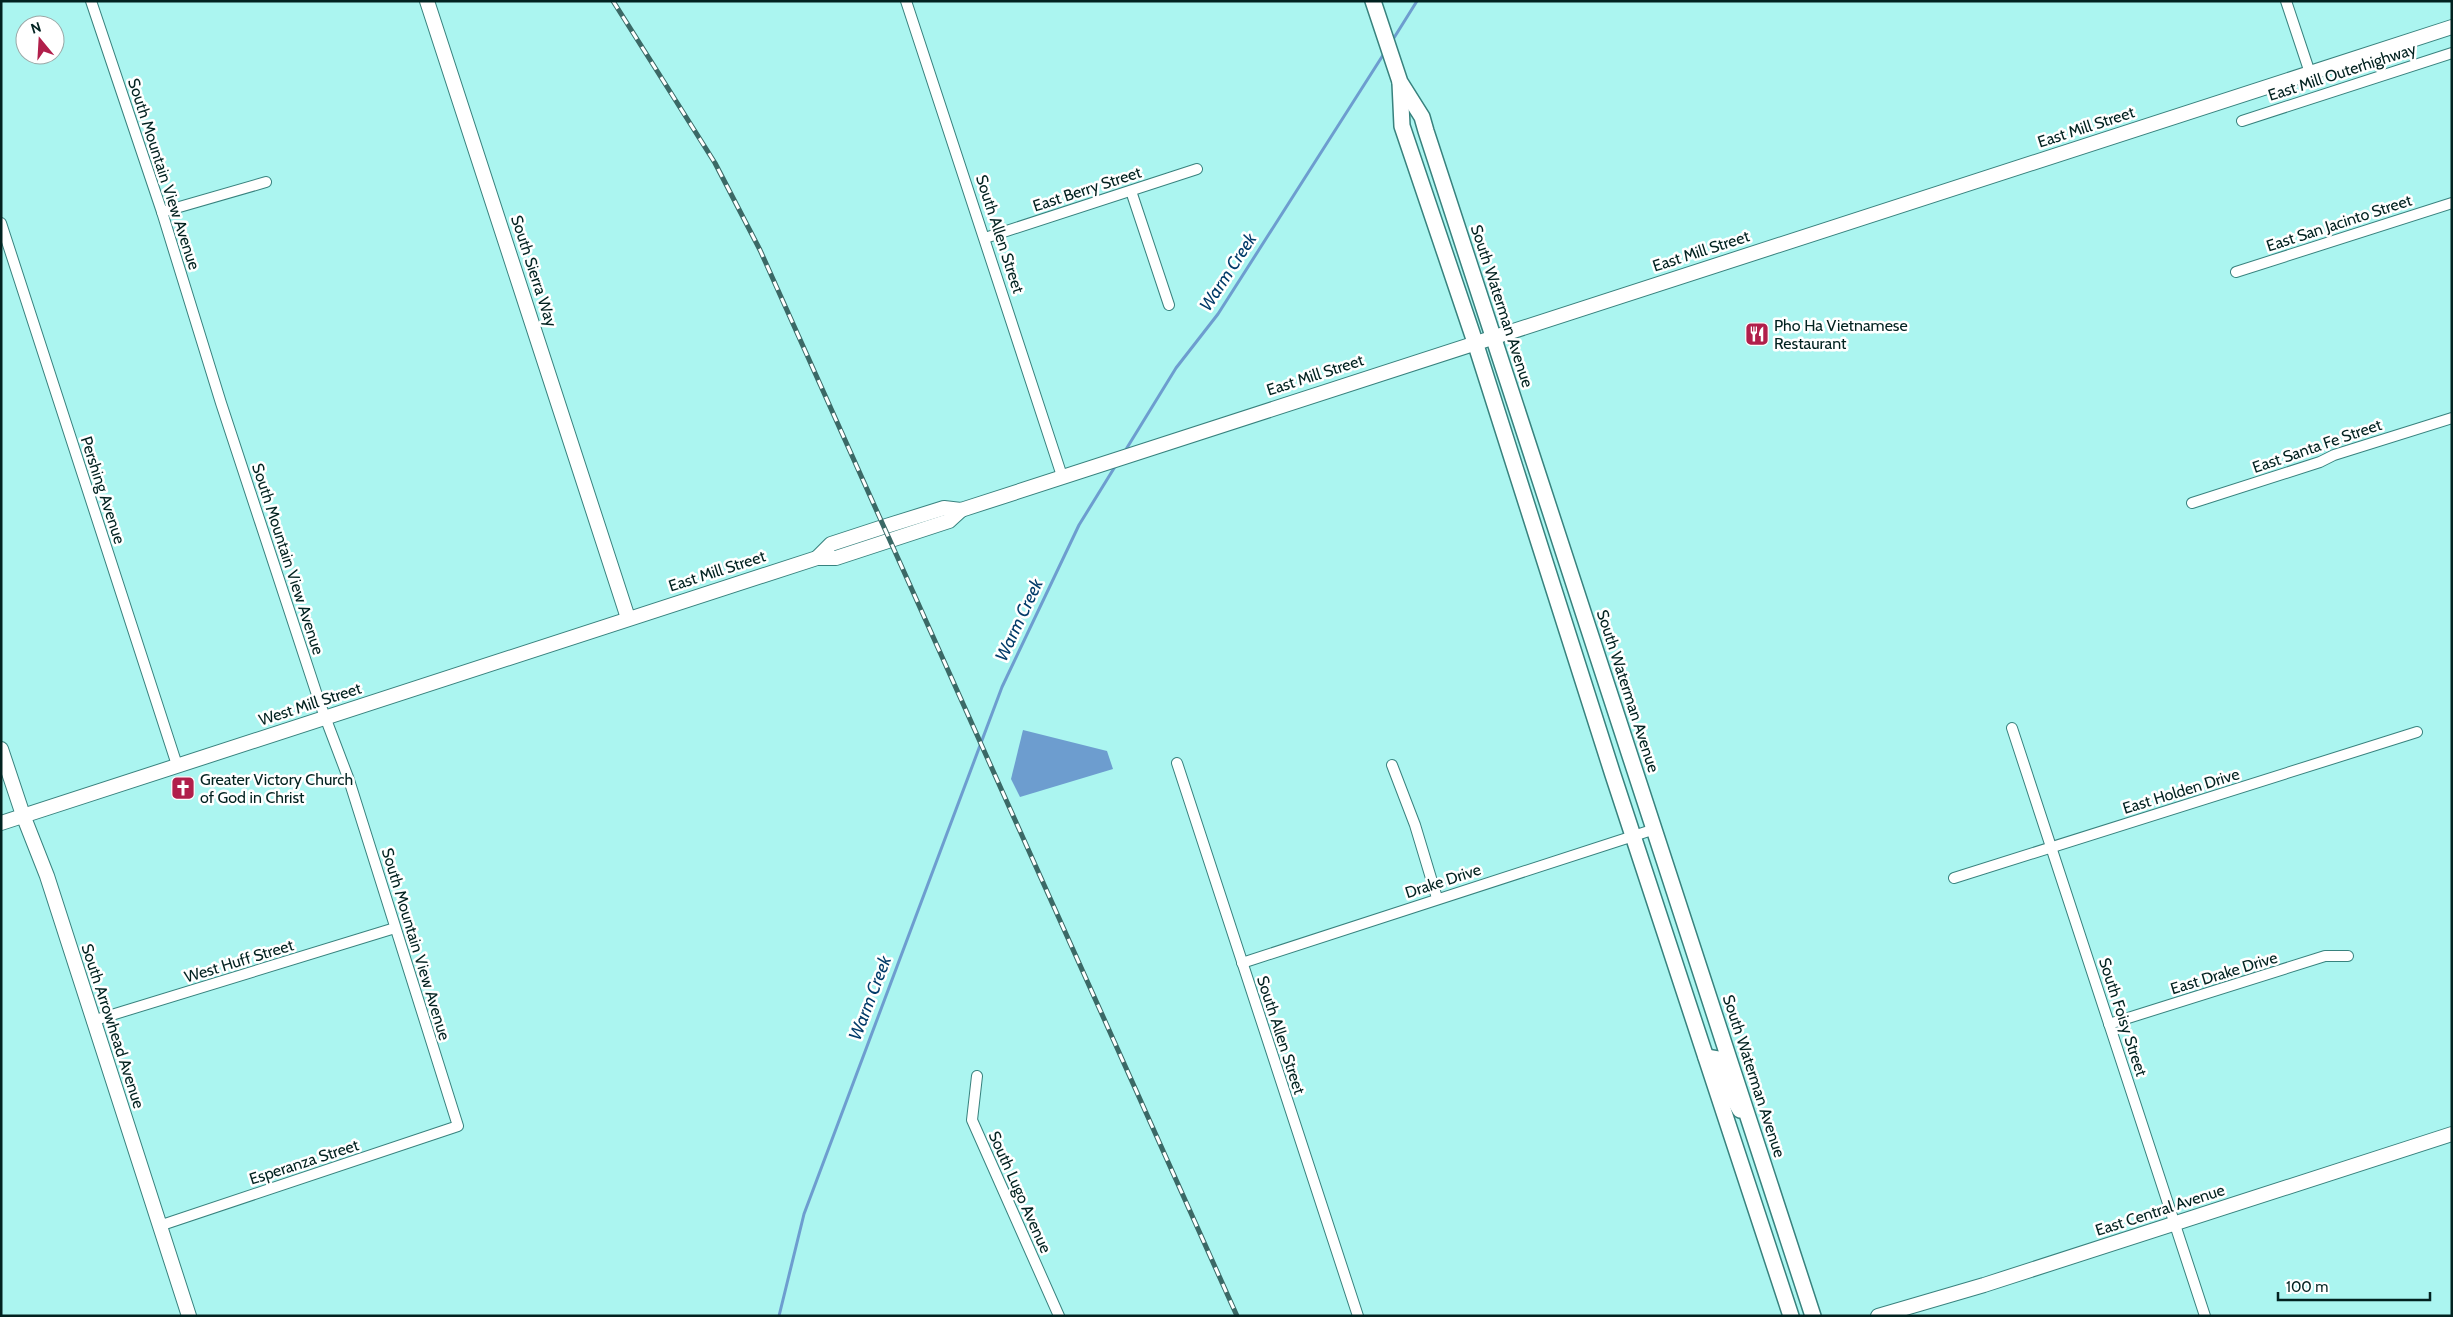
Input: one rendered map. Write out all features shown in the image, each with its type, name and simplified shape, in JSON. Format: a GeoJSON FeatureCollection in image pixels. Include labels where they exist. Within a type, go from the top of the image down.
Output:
{"type":"FeatureCollection","features":[{"type":"Feature","properties":{"kind":"main road","name":"South Sierra Way"},"geometry":{"type":"LineString","coordinates":[[428,1],[628,618]]}},
{"type":"Feature","properties":{"kind":"main road","name":"South Waterman Avenue"},"geometry":{"type":"LineString","coordinates":[[1374,3],[1400,82],[1422,117],[1814,1316]]}},
{"type":"Feature","properties":{"kind":"main road","name":"East Mill Street"},"geometry":{"type":"LineString","coordinates":[[628,618],[817,558],[831,544],[944,508],[961,510],[2452,26]]}},
{"type":"Feature","properties":{"kind":"main road","name":"South Waterman Avenue"},"geometry":{"type":"LineString","coordinates":[[1400,82],[1402,126],[1475,342],[1791,1316]]}},
{"type":"Feature","properties":{"kind":"main road"},"geometry":{"type":"LineString","coordinates":[[1402,126],[1407,124],[1413,127],[1442,216],[1459,230]]}},
{"type":"Feature","properties":{"kind":"main road","name":"West Mill Street"},"geometry":{"type":"LineString","coordinates":[[1,822],[628,618]]}},
{"type":"Feature","properties":{"kind":"main road","name":"South Arrowhead Avenue"},"geometry":{"type":"LineString","coordinates":[[1,749],[23,816],[47,876],[158,1226],[189,1316]]}},
{"type":"Feature","properties":{"kind":"main road"},"geometry":{"type":"LineString","coordinates":[[1706,1057],[1718,1059],[1729,1091],[1754,1133]]}},
{"type":"Feature","properties":{"kind":"main road","name":"East Central Avenue"},"geometry":{"type":"LineString","coordinates":[[1878,1316],[2176,1224],[2452,1134]]}},
{"type":"Feature","properties":{"kind":"street","name":"South Mountain View Avenue"},"geometry":{"type":"LineString","coordinates":[[91,1],[162,212],[221,403],[325,718],[349,780],[458,1126]]}},
{"type":"Feature","properties":{"kind":"street","name":"South Allen Street"},"geometry":{"type":"LineString","coordinates":[[906,1],[1062,476]]}},
{"type":"Feature","properties":{"kind":"street"},"geometry":{"type":"LineString","coordinates":[[2286,1],[2310,73]]}},
{"type":"Feature","properties":{"kind":"street","name":"East Mill Outerhighway"},"geometry":{"type":"LineString","coordinates":[[2242,121],[2452,53]]}},
{"type":"Feature","properties":{"kind":"street","name":"East Berry Street"},"geometry":{"type":"LineString","coordinates":[[985,238],[1198,169]]}},
{"type":"Feature","properties":{"kind":"street"},"geometry":{"type":"LineString","coordinates":[[162,212],[266,182]]}},
{"type":"Feature","properties":{"kind":"street"},"geometry":{"type":"LineString","coordinates":[[1131,191],[1169,305]]}},
{"type":"Feature","properties":{"kind":"street","name":"East San Jacinto Street"},"geometry":{"type":"LineString","coordinates":[[2236,272],[2452,203]]}},
{"type":"Feature","properties":{"kind":"street","name":"Pershing Avenue"},"geometry":{"type":"LineString","coordinates":[[1,223],[177,765]]}},
{"type":"Feature","properties":{"kind":"street","name":"East Santa Fe Street"},"geometry":{"type":"LineString","coordinates":[[2192,503],[2452,418]]}},
{"type":"Feature","properties":{"kind":"street","name":"South Foisy Street"},"geometry":{"type":"LineString","coordinates":[[2012,728],[2205,1316]]}},
{"type":"Feature","properties":{"kind":"street","name":"East Holden Drive"},"geometry":{"type":"LineString","coordinates":[[1954,878],[2417,732]]}},
{"type":"Feature","properties":{"kind":"street","name":"South Allen Street"},"geometry":{"type":"LineString","coordinates":[[1177,763],[1358,1316]]}},
{"type":"Feature","properties":{"kind":"street"},"geometry":{"type":"LineString","coordinates":[[1392,765],[1415,825],[1437,898]]}},
{"type":"Feature","properties":{"kind":"street","name":"Drake Drive"},"geometry":{"type":"LineString","coordinates":[[1242,962],[1655,829]]}},
{"type":"Feature","properties":{"kind":"street","name":"West Huff Street"},"geometry":{"type":"LineString","coordinates":[[92,1021],[395,928]]}},
{"type":"Feature","properties":{"kind":"street","name":"East Drake Drive"},"geometry":{"type":"LineString","coordinates":[[2109,1024],[2325,956],[2348,956]]}},
{"type":"Feature","properties":{"kind":"street","name":"South Lugo Avenue"},"geometry":{"type":"LineString","coordinates":[[977,1076],[972,1120],[1059,1316]]}},
{"type":"Feature","properties":{"kind":"street","name":"Esperanza Street"},"geometry":{"type":"LineString","coordinates":[[158,1226],[458,1126]]}},
{"type":"Feature","properties":{"kind":"water"},"geometry":{"type":"Polygon","coordinates":[[[1023,730],[1107,751],[1113,769],[1020,797],[1011,779],[1023,730]]]}},
{"type":"Feature","properties":{"kind":"waterway","name":"Warm Creek"},"geometry":{"type":"LineString","coordinates":[[1392,41],[1417,1]]}},
{"type":"Feature","properties":{"kind":"waterway","name":"Warm Creek"},"geometry":{"type":"LineString","coordinates":[[1125,451],[1176,368],[1218,314],[1385,52]]}},
{"type":"Feature","properties":{"kind":"waterway","name":"Warm Creek"},"geometry":{"type":"LineString","coordinates":[[779,1316],[804,1214],[1002,687],[1079,525],[1116,465]]}},
{"type":"Feature","properties":{"kind":"railway"},"geometry":{"type":"LineString","coordinates":[[613,1],[715,163],[760,250],[1237,1316]]}},
{"type":"Feature","properties":{"kind":"place","name":"Pho Ha Vietnamese Restaurant"},"geometry":{"type":"Point","coordinates":[1757,334]}},
{"type":"Feature","properties":{"kind":"place","name":"Greater Victory Church of God in Christ"},"geometry":{"type":"Point","coordinates":[183,788]}}]}
